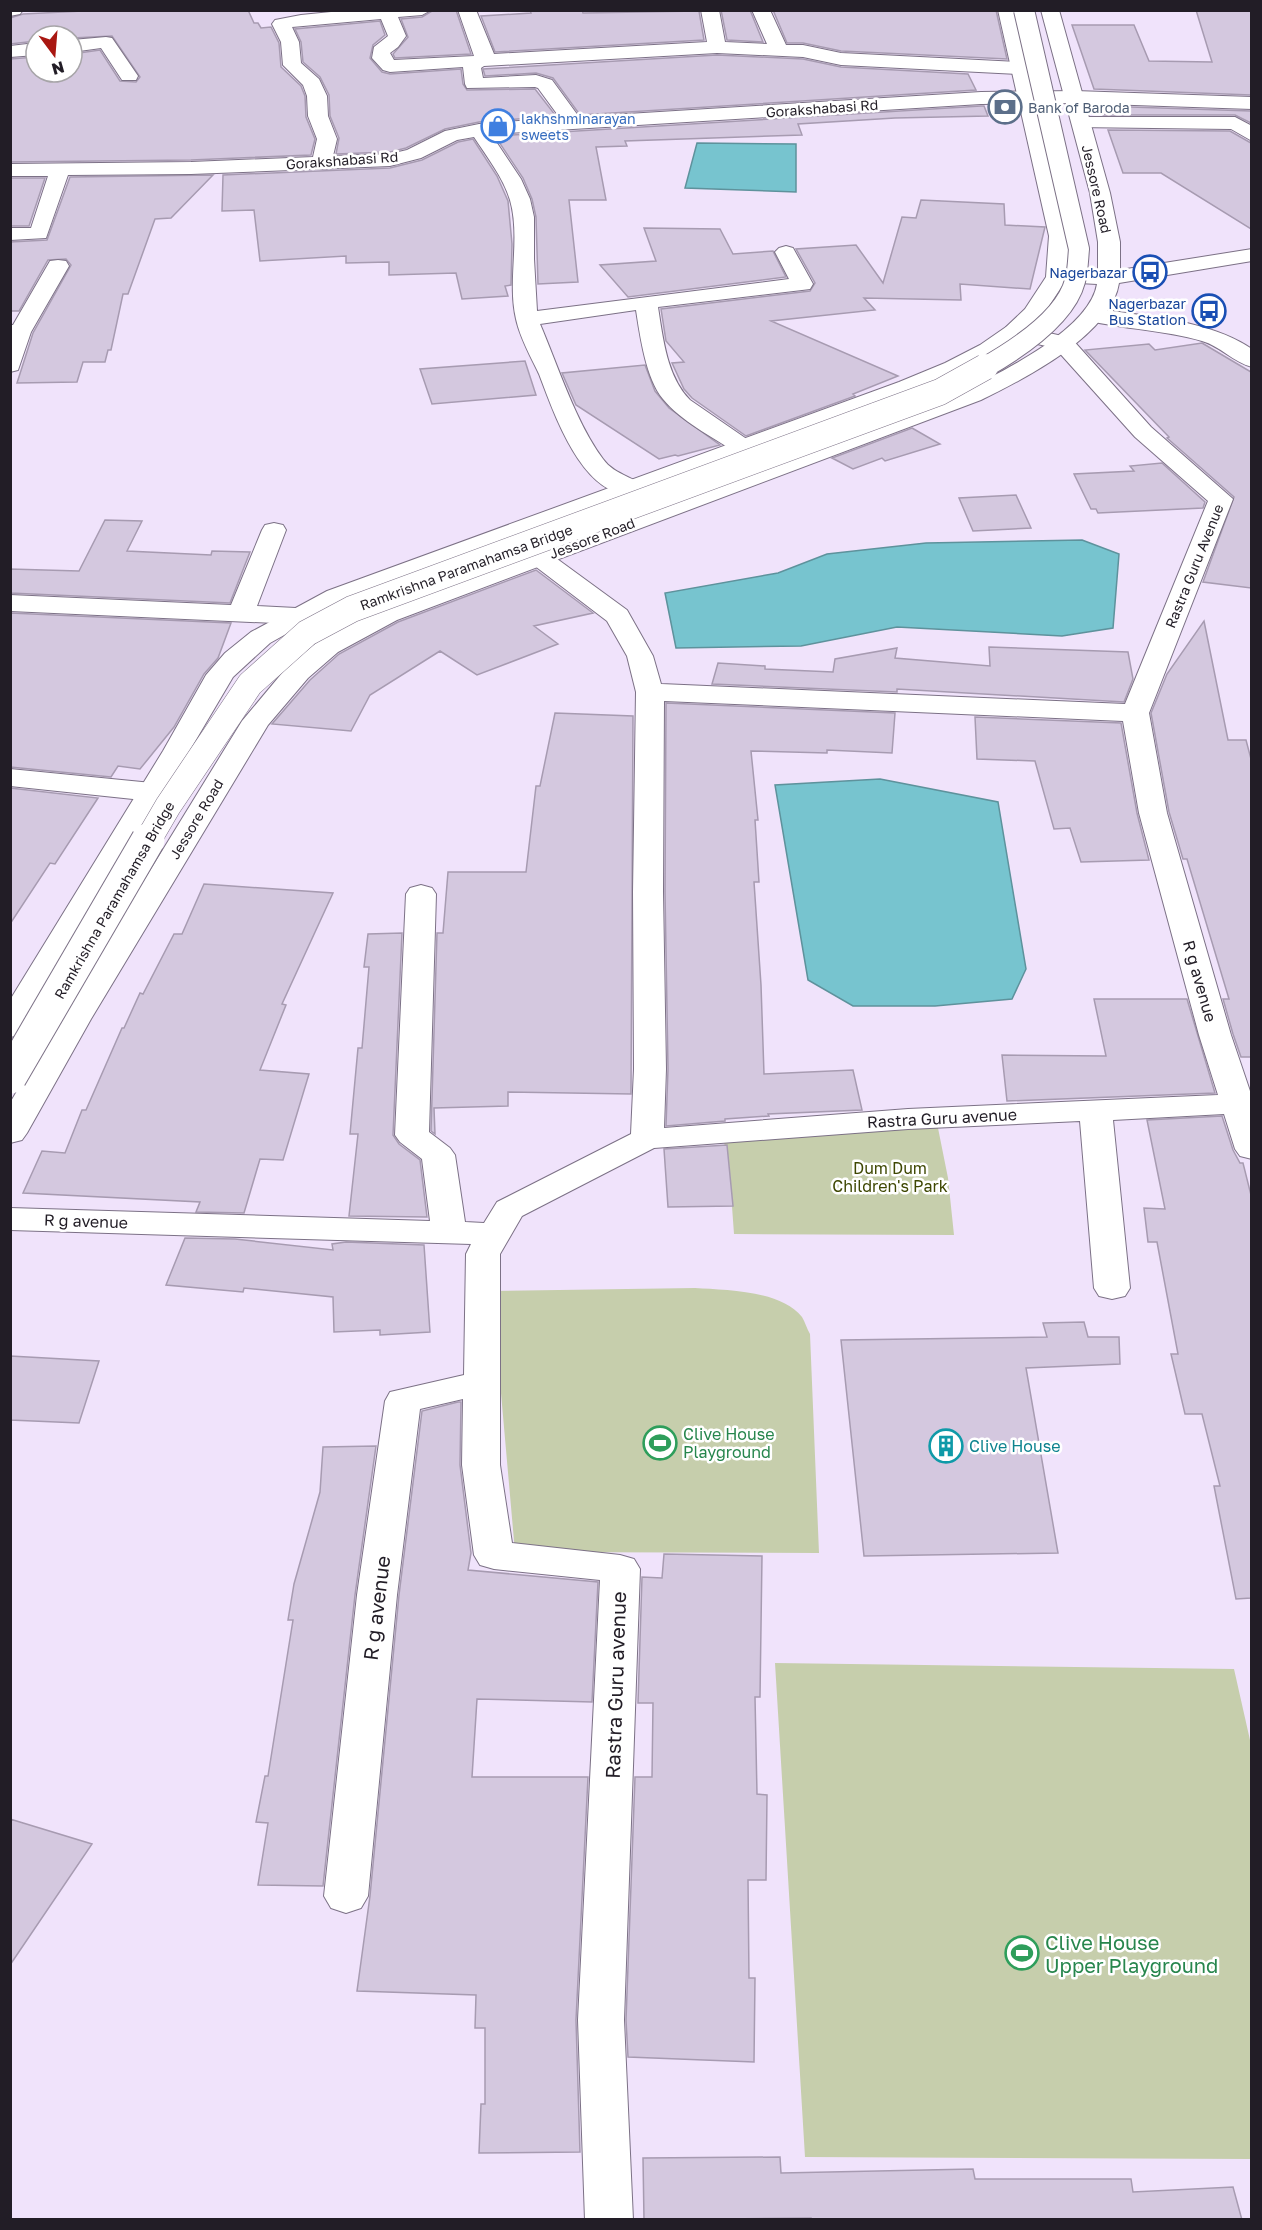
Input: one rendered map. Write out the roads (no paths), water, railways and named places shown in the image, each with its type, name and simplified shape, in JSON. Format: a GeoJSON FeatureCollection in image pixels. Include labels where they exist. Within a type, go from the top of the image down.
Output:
{"type":"FeatureCollection","features":[{"type":"Feature","properties":{"kind":"street"},"geometry":{"type":"LineString","coordinates":[[322,162],[327,139],[318,116],[317,96],[312,83],[292,65],[290,42],[281,24],[301,20],[422,10]]}},
{"type":"Feature","properties":{"kind":"street"},"geometry":{"type":"LineString","coordinates":[[467,10],[485,56],[472,67],[474,84],[536,81],[545,84],[573,122]]}},
{"type":"Feature","properties":{"kind":"street"},"geometry":{"type":"LineString","coordinates":[[710,10],[717,47]]}},
{"type":"Feature","properties":{"kind":"street"},"geometry":{"type":"LineString","coordinates":[[761,10],[778,48]]}},
{"type":"Feature","properties":{"kind":"street"},"geometry":{"type":"LineString","coordinates":[[1007,10],[1059,236],[1057,277],[1109,278],[1251,255]]}},
{"type":"Feature","properties":{"kind":"street","name":"Ramkrishna Paramahamsa Bridge"},"geometry":{"type":"LineString","coordinates":[[10,1077],[168,806],[227,717],[250,684],[307,633],[352,609],[940,392],[1002,358],[1039,331],[1065,301],[1075,282],[1079,249],[1024,10]]}},
{"type":"Feature","properties":{"kind":"street","name":"Jessore Road"},"geometry":{"type":"LineString","coordinates":[[10,1133],[75,1019],[256,721],[298,672],[329,646],[388,614],[973,395],[1019,373],[1063,343],[1093,315],[1107,291],[1109,278],[1106,223],[1082,123],[1050,10]]}},
{"type":"Feature","properties":{"kind":"street"},"geometry":{"type":"LineString","coordinates":[[388,14],[397,36],[381,51],[381,58],[390,66],[717,47],[778,48],[841,59],[1020,68]]}},
{"type":"Feature","properties":{"kind":"street"},"geometry":{"type":"LineString","coordinates":[[84,45],[106,42],[129,76]]}},
{"type":"Feature","properties":{"kind":"street","name":"Gorakshabasi Rd"},"geometry":{"type":"LineString","coordinates":[[10,170],[191,168],[396,158],[430,147],[452,135],[479,130],[573,122],[1028,97],[1251,103]]}},
{"type":"Feature","properties":{"kind":"street"},"geometry":{"type":"LineString","coordinates":[[1082,123],[1235,123],[1251,135]]}},
{"type":"Feature","properties":{"kind":"street"},"geometry":{"type":"LineString","coordinates":[[479,130],[511,179],[520,199],[524,217],[523,259],[527,319],[577,439],[596,467],[612,480],[633,488]]}},
{"type":"Feature","properties":{"kind":"street"},"geometry":{"type":"LineString","coordinates":[[10,234],[39,234],[60,169]]}},
{"type":"Feature","properties":{"kind":"street"},"geometry":{"type":"LineString","coordinates":[[527,319],[646,302],[802,284],[786,252]]}},
{"type":"Feature","properties":{"kind":"street"},"geometry":{"type":"LineString","coordinates":[[10,366],[15,332],[58,266]]}},
{"type":"Feature","properties":{"kind":"street","name":"Jessore Road"},"geometry":{"type":"LineString","coordinates":[[10,1028],[222,671],[249,647],[296,616],[336,596],[954,368],[988,350],[1014,332],[1033,313],[1057,277]]}},
{"type":"Feature","properties":{"kind":"street"},"geometry":{"type":"LineString","coordinates":[[646,302],[654,350],[671,394],[682,405],[743,447]]}},
{"type":"Feature","properties":{"kind":"street"},"geometry":{"type":"LineString","coordinates":[[1093,315],[1208,335],[1229,344],[1251,360]]}},
{"type":"Feature","properties":{"kind":"street"},"geometry":{"type":"LineString","coordinates":[[1014,332],[1063,343]]}},
{"type":"Feature","properties":{"kind":"street","name":"Rastra Guru Avenue"},"geometry":{"type":"LineString","coordinates":[[1063,343],[1143,432],[1221,499],[1135,713]]}},
{"type":"Feature","properties":{"kind":"street"},"geometry":{"type":"LineString","coordinates":[[241,614],[274,531]]}},
{"type":"Feature","properties":{"kind":"street"},"geometry":{"type":"LineString","coordinates":[[540,558],[618,616],[640,656],[650,692],[648,892],[650,1069],[647,1139]]}},
{"type":"Feature","properties":{"kind":"street"},"geometry":{"type":"LineString","coordinates":[[10,603],[296,616],[357,631]]}},
{"type":"Feature","properties":{"kind":"street"},"geometry":{"type":"LineString","coordinates":[[650,692],[1135,713]]}},
{"type":"Feature","properties":{"kind":"street","name":"R g avenue"},"geometry":{"type":"LineString","coordinates":[[1135,713],[1153,813],[1251,1149]]}},
{"type":"Feature","properties":{"kind":"street"},"geometry":{"type":"LineString","coordinates":[[10,777],[152,792]]}},
{"type":"Feature","properties":{"kind":"street"},"geometry":{"type":"LineString","coordinates":[[421,894],[412,1135],[438,1155],[449,1233]]}},
{"type":"Feature","properties":{"kind":"street","name":"Rastra Guru avenue"},"geometry":{"type":"LineString","coordinates":[[609,2220],[601,2020],[620,1569],[494,1555],[481,1465],[483,1254],[509,1209],[647,1139],[908,1119],[1237,1104]]}},
{"type":"Feature","properties":{"kind":"street"},"geometry":{"type":"LineString","coordinates":[[1096,1110],[1112,1288]]}},
{"type":"Feature","properties":{"kind":"street","name":"R g avenue"},"geometry":{"type":"LineString","coordinates":[[10,1219],[495,1234]]}},
{"type":"Feature","properties":{"kind":"street","name":"R g avenue"},"geometry":{"type":"LineString","coordinates":[[346,1896],[377,1595],[403,1401],[482,1383]]}},
{"type":"Feature","properties":{"kind":"water"},"geometry":{"type":"Polygon","coordinates":[[[697,143],[796,144],[796,192],[685,188],[697,143]]]}},
{"type":"Feature","properties":{"kind":"water"},"geometry":{"type":"Polygon","coordinates":[[[1082,540],[1119,554],[1113,628],[1062,636],[897,627],[801,646],[676,648],[665,593],[778,573],[827,554],[926,543],[1082,540]]]}},
{"type":"Feature","properties":{"kind":"water"},"geometry":{"type":"Polygon","coordinates":[[[880,779],[998,802],[1026,969],[1012,999],[935,1006],[853,1006],[808,980],[775,785],[880,779]]]}},
{"type":"Feature","properties":{"kind":"place","name":"Bank of Baroda"},"geometry":{"type":"Point","coordinates":[1005,107]}},
{"type":"Feature","properties":{"kind":"place","name":"lakhshminarayan sweets"},"geometry":{"type":"Point","coordinates":[498,126]}},
{"type":"Feature","properties":{"kind":"place","name":"Nagerbazar"},"geometry":{"type":"Point","coordinates":[1150,272]}},
{"type":"Feature","properties":{"kind":"place","name":"Nagerbazar Bus Station"},"geometry":{"type":"Point","coordinates":[1209,311]}},
{"type":"Feature","properties":{"kind":"place","name":"Clive House Playground"},"geometry":{"type":"Point","coordinates":[660,1443]}},
{"type":"Feature","properties":{"kind":"place","name":"Clive House"},"geometry":{"type":"Point","coordinates":[946,1446]}},
{"type":"Feature","properties":{"kind":"place","name":"Clive House Upper Playground"},"geometry":{"type":"Point","coordinates":[1022,1953]}},
{"type":"Feature","properties":{"kind":"park label","name":"Dum Dum Children's Park"},"geometry":{"type":"Point","coordinates":[890,1177]}}]}
